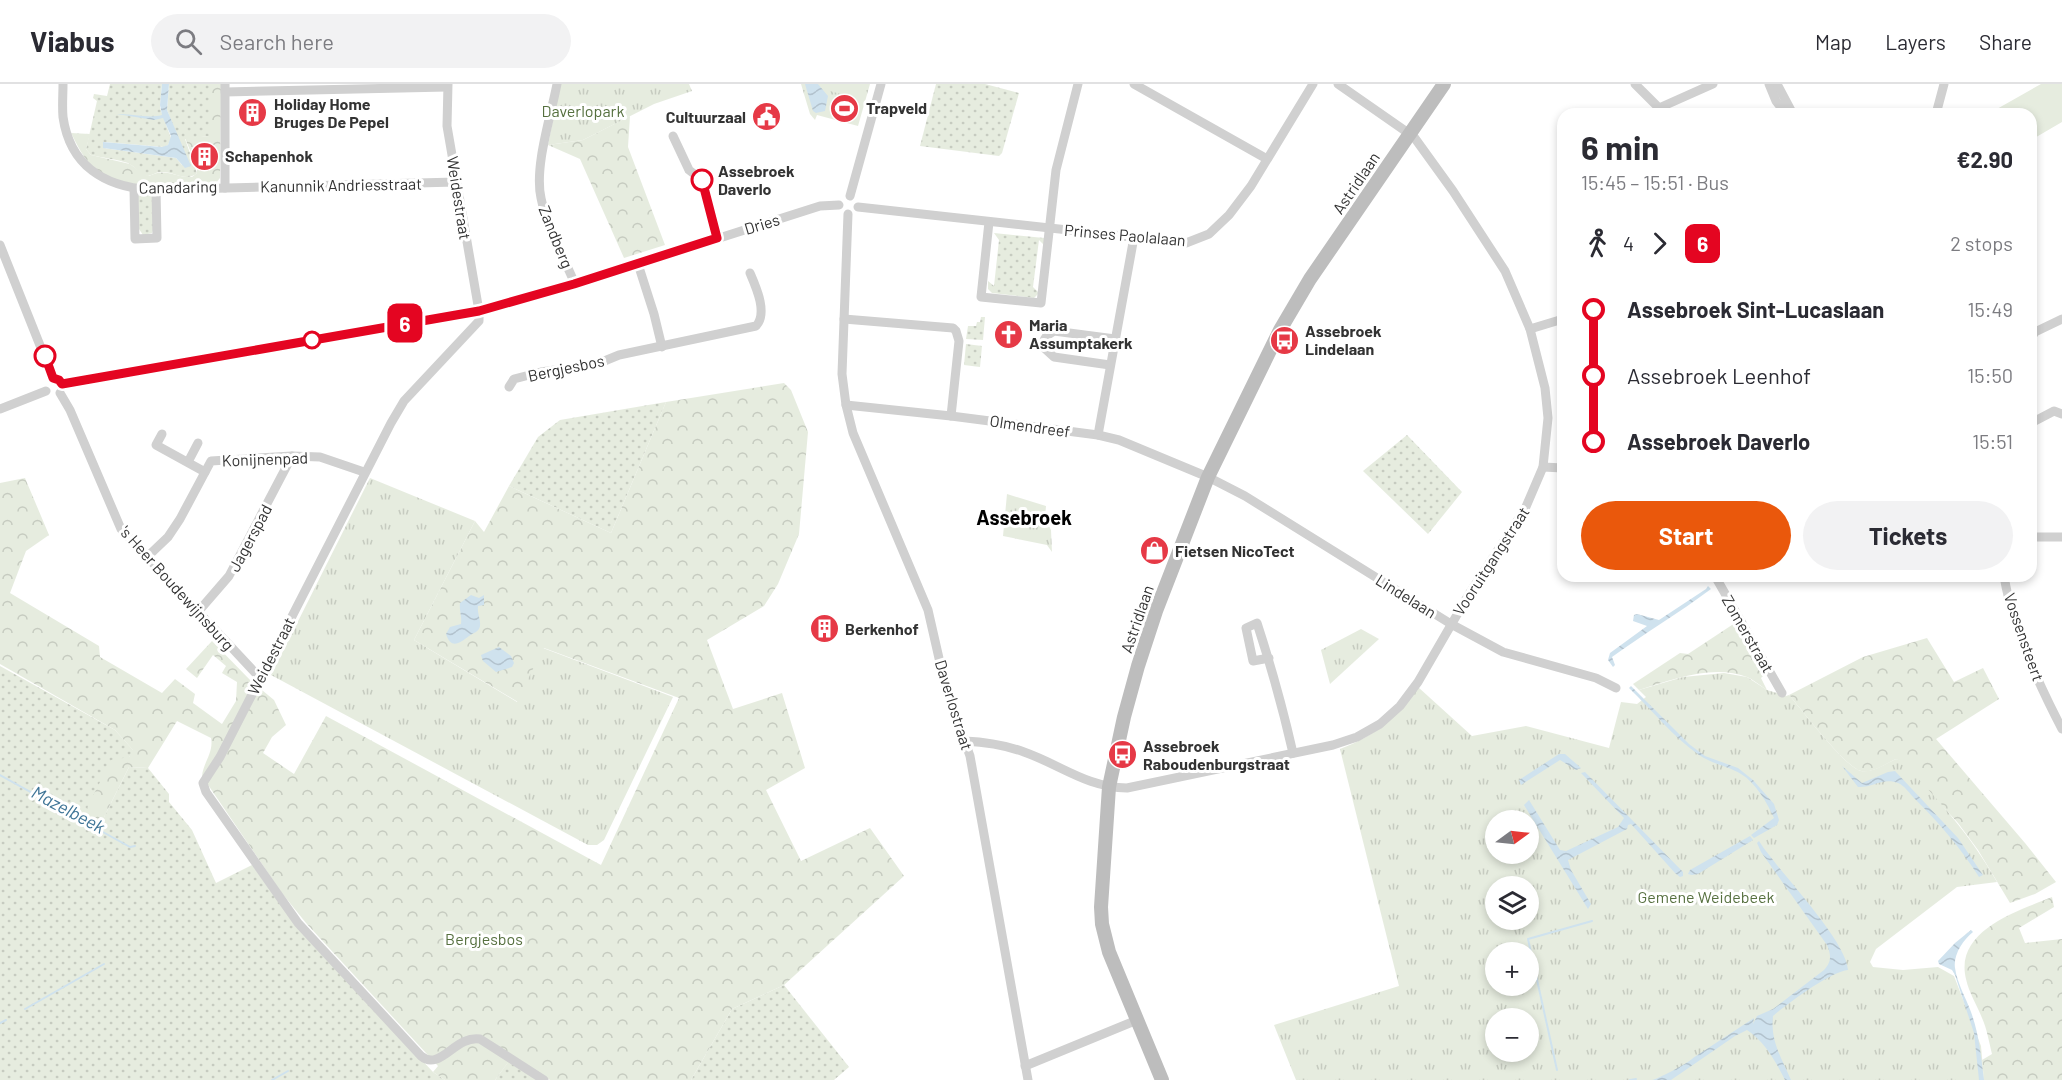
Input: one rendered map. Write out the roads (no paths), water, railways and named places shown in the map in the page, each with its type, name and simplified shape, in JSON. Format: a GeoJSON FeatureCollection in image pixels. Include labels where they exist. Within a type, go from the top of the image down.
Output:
{"type":"FeatureCollection","features":[{"type":"Feature","properties":{"kind":"main road","name":"Astridlaan"},"geometry":{"type":"LineString","coordinates":[[1162,1080],[1113,966],[1102,924],[1101,907],[1109,787],[1138,666],[1156,611],[1208,477],[1280,330],[1304,289],[1444,84]]}},
{"type":"Feature","properties":{"kind":"street","name":"Canadaring"},"geometry":{"type":"LineString","coordinates":[[63,84],[65,124],[72,147],[80,159],[95,174],[106,180],[134,189],[156,190],[225,188],[225,88]]}},
{"type":"Feature","properties":{"kind":"street","name":"Zandberg"},"geometry":{"type":"LineString","coordinates":[[557,84],[539,186],[544,207],[574,284]]}},
{"type":"Feature","properties":{"kind":"street"},"geometry":{"type":"LineString","coordinates":[[850,196],[881,84]]}},
{"type":"Feature","properties":{"kind":"street"},"geometry":{"type":"LineString","coordinates":[[989,222],[981,297],[1041,303],[1056,170],[1078,84]]}},
{"type":"Feature","properties":{"kind":"street"},"geometry":{"type":"LineString","coordinates":[[1134,84],[1267,159]]}},
{"type":"Feature","properties":{"kind":"street","name":"Prinses Paolalaan"},"geometry":{"type":"LineString","coordinates":[[858,207],[1186,243],[1209,234],[1229,215],[1251,186],[1313,84]]}},
{"type":"Feature","properties":{"kind":"street","name":"Vooruitgangstraat"},"geometry":{"type":"LineString","coordinates":[[965,741],[1004,746],[1024,752],[1092,783],[1109,787],[1136,787],[1343,742],[1380,724],[1411,694],[1451,624],[1526,509],[1543,467],[1547,435],[1547,401],[1541,366],[1520,302],[1491,247],[1410,133],[1338,84]]}},
{"type":"Feature","properties":{"kind":"street"},"geometry":{"type":"LineString","coordinates":[[1635,84],[1657,108]]}},
{"type":"Feature","properties":{"kind":"street"},"geometry":{"type":"LineString","coordinates":[[1666,108],[1713,84]]}},
{"type":"Feature","properties":{"kind":"street"},"geometry":{"type":"LineString","coordinates":[[1769,84],[1781,108]]}},
{"type":"Feature","properties":{"kind":"street"},"geometry":{"type":"LineString","coordinates":[[1777,84],[1790,108]]}},
{"type":"Feature","properties":{"kind":"street"},"geometry":{"type":"LineString","coordinates":[[1938,108],[1944,84]]}},
{"type":"Feature","properties":{"kind":"street"},"geometry":{"type":"LineString","coordinates":[[225,88],[448,86]]}},
{"type":"Feature","properties":{"kind":"street","name":"Weidestraat"},"geometry":{"type":"LineString","coordinates":[[448,86],[447,126],[479,311],[477,326],[404,401],[364,472],[220,757],[203,783],[206,792],[271,885],[313,940],[427,1060],[434,1061],[464,1040],[480,1039],[544,1080]]}},
{"type":"Feature","properties":{"kind":"street"},"geometry":{"type":"LineString","coordinates":[[673,135],[689,170],[702,180],[717,238]]}},
{"type":"Feature","properties":{"kind":"street","name":"Kanunnik Andriesstraat"},"geometry":{"type":"LineString","coordinates":[[225,188],[456,182]]}},
{"type":"Feature","properties":{"kind":"street"},"geometry":{"type":"LineString","coordinates":[[134,189],[135,239],[157,238],[156,190]]}},
{"type":"Feature","properties":{"kind":"street"},"geometry":{"type":"LineString","coordinates":[[850,196],[855,199],[858,207],[854,212],[848,214],[842,211],[839,205],[844,197],[850,196]]}},
{"type":"Feature","properties":{"kind":"street","name":"Dries"},"geometry":{"type":"LineString","coordinates":[[61,389],[479,311],[574,284],[820,206],[839,205]]}},
{"type":"Feature","properties":{"kind":"street","name":"Daverlostraat"},"geometry":{"type":"LineString","coordinates":[[848,214],[842,374],[846,405],[853,433],[928,610],[946,689],[965,741],[976,791],[1026,1079]]}},
{"type":"Feature","properties":{"kind":"street"},"geometry":{"type":"LineString","coordinates":[[1098,435],[1134,237]]}},
{"type":"Feature","properties":{"kind":"street"},"geometry":{"type":"LineString","coordinates":[[0,245],[53,378],[59,380],[61,389],[51,395],[46,391]]}},
{"type":"Feature","properties":{"kind":"street"},"geometry":{"type":"LineString","coordinates":[[638,264],[662,347]]}},
{"type":"Feature","properties":{"kind":"street","name":"Bergjesbos"},"geometry":{"type":"LineString","coordinates":[[509,387],[514,379],[541,372],[587,366],[619,355],[756,326],[760,322],[761,310],[750,273]]}},
{"type":"Feature","properties":{"kind":"street"},"geometry":{"type":"LineString","coordinates":[[844,319],[953,327],[959,341],[951,416]]}},
{"type":"Feature","properties":{"kind":"street"},"geometry":{"type":"LineString","coordinates":[[2037,330],[2062,319]]}},
{"type":"Feature","properties":{"kind":"street"},"geometry":{"type":"LineString","coordinates":[[1530,329],[1557,321]]}},
{"type":"Feature","properties":{"kind":"street"},"geometry":{"type":"LineString","coordinates":[[1110,365],[1054,357],[1043,347],[1043,340],[1054,330],[1115,339]]}},
{"type":"Feature","properties":{"kind":"street"},"geometry":{"type":"LineString","coordinates":[[46,391],[46,383],[53,378]]}},
{"type":"Feature","properties":{"kind":"street","name":"'s Heer Boudewijnsburg"},"geometry":{"type":"LineString","coordinates":[[61,389],[121,529],[260,678]]}},
{"type":"Feature","properties":{"kind":"street"},"geometry":{"type":"LineString","coordinates":[[0,409],[46,391]]}},
{"type":"Feature","properties":{"kind":"street","name":"Olmendreef"},"geometry":{"type":"LineString","coordinates":[[846,405],[1098,435],[1119,440],[1208,477]]}},
{"type":"Feature","properties":{"kind":"street"},"geometry":{"type":"LineString","coordinates":[[2037,420],[2054,411],[2062,414]]}},
{"type":"Feature","properties":{"kind":"street","name":"Konijnenpad"},"geometry":{"type":"LineString","coordinates":[[162,434],[156,446],[205,472]]}},
{"type":"Feature","properties":{"kind":"street"},"geometry":{"type":"LineString","coordinates":[[188,462],[198,443]]}},
{"type":"Feature","properties":{"kind":"street","name":"Konijnenpad"},"geometry":{"type":"LineString","coordinates":[[146,558],[174,528],[211,461],[292,456],[320,457],[364,472]]}},
{"type":"Feature","properties":{"kind":"street","name":"Jagerspad"},"geometry":{"type":"LineString","coordinates":[[197,613],[229,576],[292,456]]}},
{"type":"Feature","properties":{"kind":"street"},"geometry":{"type":"LineString","coordinates":[[1543,467],[1557,468]]}},
{"type":"Feature","properties":{"kind":"street","name":"Lindelaan"},"geometry":{"type":"LineString","coordinates":[[1208,477],[1245,496],[1451,624],[1503,652],[1596,678],[1616,688]]}},
{"type":"Feature","properties":{"kind":"street"},"geometry":{"type":"LineString","coordinates":[[2037,537],[2062,537]]}},
{"type":"Feature","properties":{"kind":"street","name":"Zomerstraat"},"geometry":{"type":"LineString","coordinates":[[1718,582],[1782,693]]}},
{"type":"Feature","properties":{"kind":"street","name":"Vossensteert"},"geometry":{"type":"LineString","coordinates":[[2006,582],[2031,664],[2062,729]]}},
{"type":"Feature","properties":{"kind":"street"},"geometry":{"type":"LineString","coordinates":[[1269,658],[1293,753]]}},
{"type":"Feature","properties":{"kind":"street"},"geometry":{"type":"LineString","coordinates":[[1025,1066],[1137,1020]]}},
{"type":"Feature","properties":{"kind":"water"},"geometry":{"type":"Polygon","coordinates":[[[162,84],[169,84],[167,110],[191,166],[185,168],[176,158],[103,148],[103,142],[162,147],[168,145],[171,136],[163,118],[154,120],[117,114],[162,115],[160,105],[162,84]]]}},
{"type":"Feature","properties":{"kind":"water"},"geometry":{"type":"Polygon","coordinates":[[[805,84],[818,84],[828,96],[825,111],[816,113],[813,111],[805,84]]]}},
{"type":"Feature","properties":{"kind":"water"},"geometry":{"type":"Polygon","coordinates":[[[1708,586],[1711,589],[1612,657],[1615,665],[1613,667],[1608,660],[1610,653],[1647,626],[1633,621],[1634,615],[1659,620],[1708,586]]]}},
{"type":"Feature","properties":{"kind":"water"},"geometry":{"type":"Polygon","coordinates":[[[471,595],[479,598],[484,595],[484,605],[478,606],[479,628],[462,641],[453,644],[446,634],[450,627],[461,624],[460,603],[471,595]]]}},
{"type":"Feature","properties":{"kind":"water"},"geometry":{"type":"Polygon","coordinates":[[[499,647],[511,656],[514,663],[512,667],[496,672],[483,661],[481,655],[499,647]]]}},
{"type":"Feature","properties":{"kind":"water"},"geometry":{"type":"Polygon","coordinates":[[[1631,686],[1689,744],[1705,756],[1738,768],[1753,780],[1774,804],[1779,820],[1777,825],[1754,838],[1751,835],[1774,818],[1756,788],[1741,774],[1704,758],[1689,748],[1629,688],[1631,686]]]}},
{"type":"Feature","properties":{"kind":"water"},"geometry":{"type":"Polygon","coordinates":[[[1559,754],[1565,754],[1581,768],[1576,770],[1560,760],[1521,785],[1519,780],[1559,754]]]}},
{"type":"Feature","properties":{"kind":"water"},"geometry":{"type":"Polygon","coordinates":[[[1842,766],[1862,783],[1895,771],[1958,838],[1983,875],[1979,877],[1949,836],[1902,786],[1893,781],[1887,781],[1858,787],[1842,766]]]}},
{"type":"Feature","properties":{"kind":"water"},"geometry":{"type":"Polygon","coordinates":[[[1585,772],[1683,872],[1683,876],[1680,877],[1675,873],[1631,824],[1628,825],[1627,829],[1568,860],[1571,870],[1591,904],[1588,909],[1539,829],[1539,816],[1560,850],[1566,851],[1618,827],[1624,818],[1581,773],[1585,772]]]}},
{"type":"Feature","properties":{"kind":"water"},"geometry":{"type":"Polygon","coordinates":[[[1529,800],[1535,810],[1527,810],[1524,805],[1529,800]]]}},
{"type":"Feature","properties":{"kind":"water"},"geometry":{"type":"Polygon","coordinates":[[[1750,836],[1753,840],[1698,874],[1688,874],[1690,870],[1750,836]]]}},
{"type":"Feature","properties":{"kind":"water"},"geometry":{"type":"Polygon","coordinates":[[[1759,841],[1824,923],[1836,941],[1848,970],[1820,982],[1773,1016],[1775,1042],[1791,1080],[1785,1080],[1769,1052],[1747,1030],[1671,1080],[1652,1080],[1686,1063],[1754,1018],[1753,1024],[1757,1016],[1773,1009],[1824,970],[1830,961],[1827,945],[1761,852],[1757,843],[1759,841]]]}},
{"type":"Feature","properties":{"kind":"water"},"geometry":{"type":"Polygon","coordinates":[[[1971,930],[1973,932],[1962,943],[1957,953],[1955,968],[1976,1029],[1984,1080],[1979,1080],[1974,1033],[1955,975],[1952,970],[1939,964],[1938,961],[1971,930]]]}},
{"type":"Feature","properties":{"kind":"waterway","name":"Mazelbeek"},"geometry":{"type":"LineString","coordinates":[[0,775],[130,847],[135,846]]}},
{"type":"Feature","properties":{"kind":"waterway"},"geometry":{"type":"LineString","coordinates":[[1557,1070],[1528,939],[1592,921]]}},
{"type":"Feature","properties":{"kind":"waterway"},"geometry":{"type":"LineString","coordinates":[[25,1009],[104,964]]}},
{"type":"Feature","properties":{"kind":"waterway"},"geometry":{"type":"LineString","coordinates":[[0,1023],[6,1020]]}},
{"type":"Feature","properties":{"kind":"waterway"},"geometry":{"type":"LineString","coordinates":[[272,1080],[288,1071]]}},
{"type":"Feature","properties":{"kind":"waterway"},"geometry":{"type":"LineString","coordinates":[[1630,1080],[1636,1079]]}},
{"type":"Feature","properties":{"kind":"place","name":"Trapveld"},"geometry":{"type":"Point","coordinates":[845,108]}},
{"type":"Feature","properties":{"kind":"place","name":"Holiday Home Bruges De Pepel"},"geometry":{"type":"Point","coordinates":[253,113]}},
{"type":"Feature","properties":{"kind":"place","name":"Cultuurzaal"},"geometry":{"type":"Point","coordinates":[767,117]}},
{"type":"Feature","properties":{"kind":"place","name":"Schapenhok"},"geometry":{"type":"Point","coordinates":[204,156]}},
{"type":"Feature","properties":{"kind":"place","name":"Assebroek Daverlo"},"geometry":{"type":"Point","coordinates":[702,180]}},
{"type":"Feature","properties":{"kind":"place","name":"Maria Assumptakerk"},"geometry":{"type":"Point","coordinates":[1008,334]}},
{"type":"Feature","properties":{"kind":"place","name":"Assebroek Lindelaan"},"geometry":{"type":"Point","coordinates":[1284,340]}},
{"type":"Feature","properties":{"kind":"place","name":"Fietsen NicoTect"},"geometry":{"type":"Point","coordinates":[1154,551]}},
{"type":"Feature","properties":{"kind":"place","name":"Berkenhof"},"geometry":{"type":"Point","coordinates":[824,629]}},
{"type":"Feature","properties":{"kind":"place","name":"Assebroek Raboudenburgstraat"},"geometry":{"type":"Point","coordinates":[1122,755]}},
{"type":"Feature","properties":{"kind":"district","name":"Assebroek"},"geometry":{"type":"Point","coordinates":[1024,518]}},
{"type":"Feature","properties":{"kind":"park label","name":"Daverlopark"},"geometry":{"type":"Point","coordinates":[583,111]}},
{"type":"Feature","properties":{"kind":"park label","name":"Gemene Weidebeek"},"geometry":{"type":"Point","coordinates":[1706,897]}}]}
